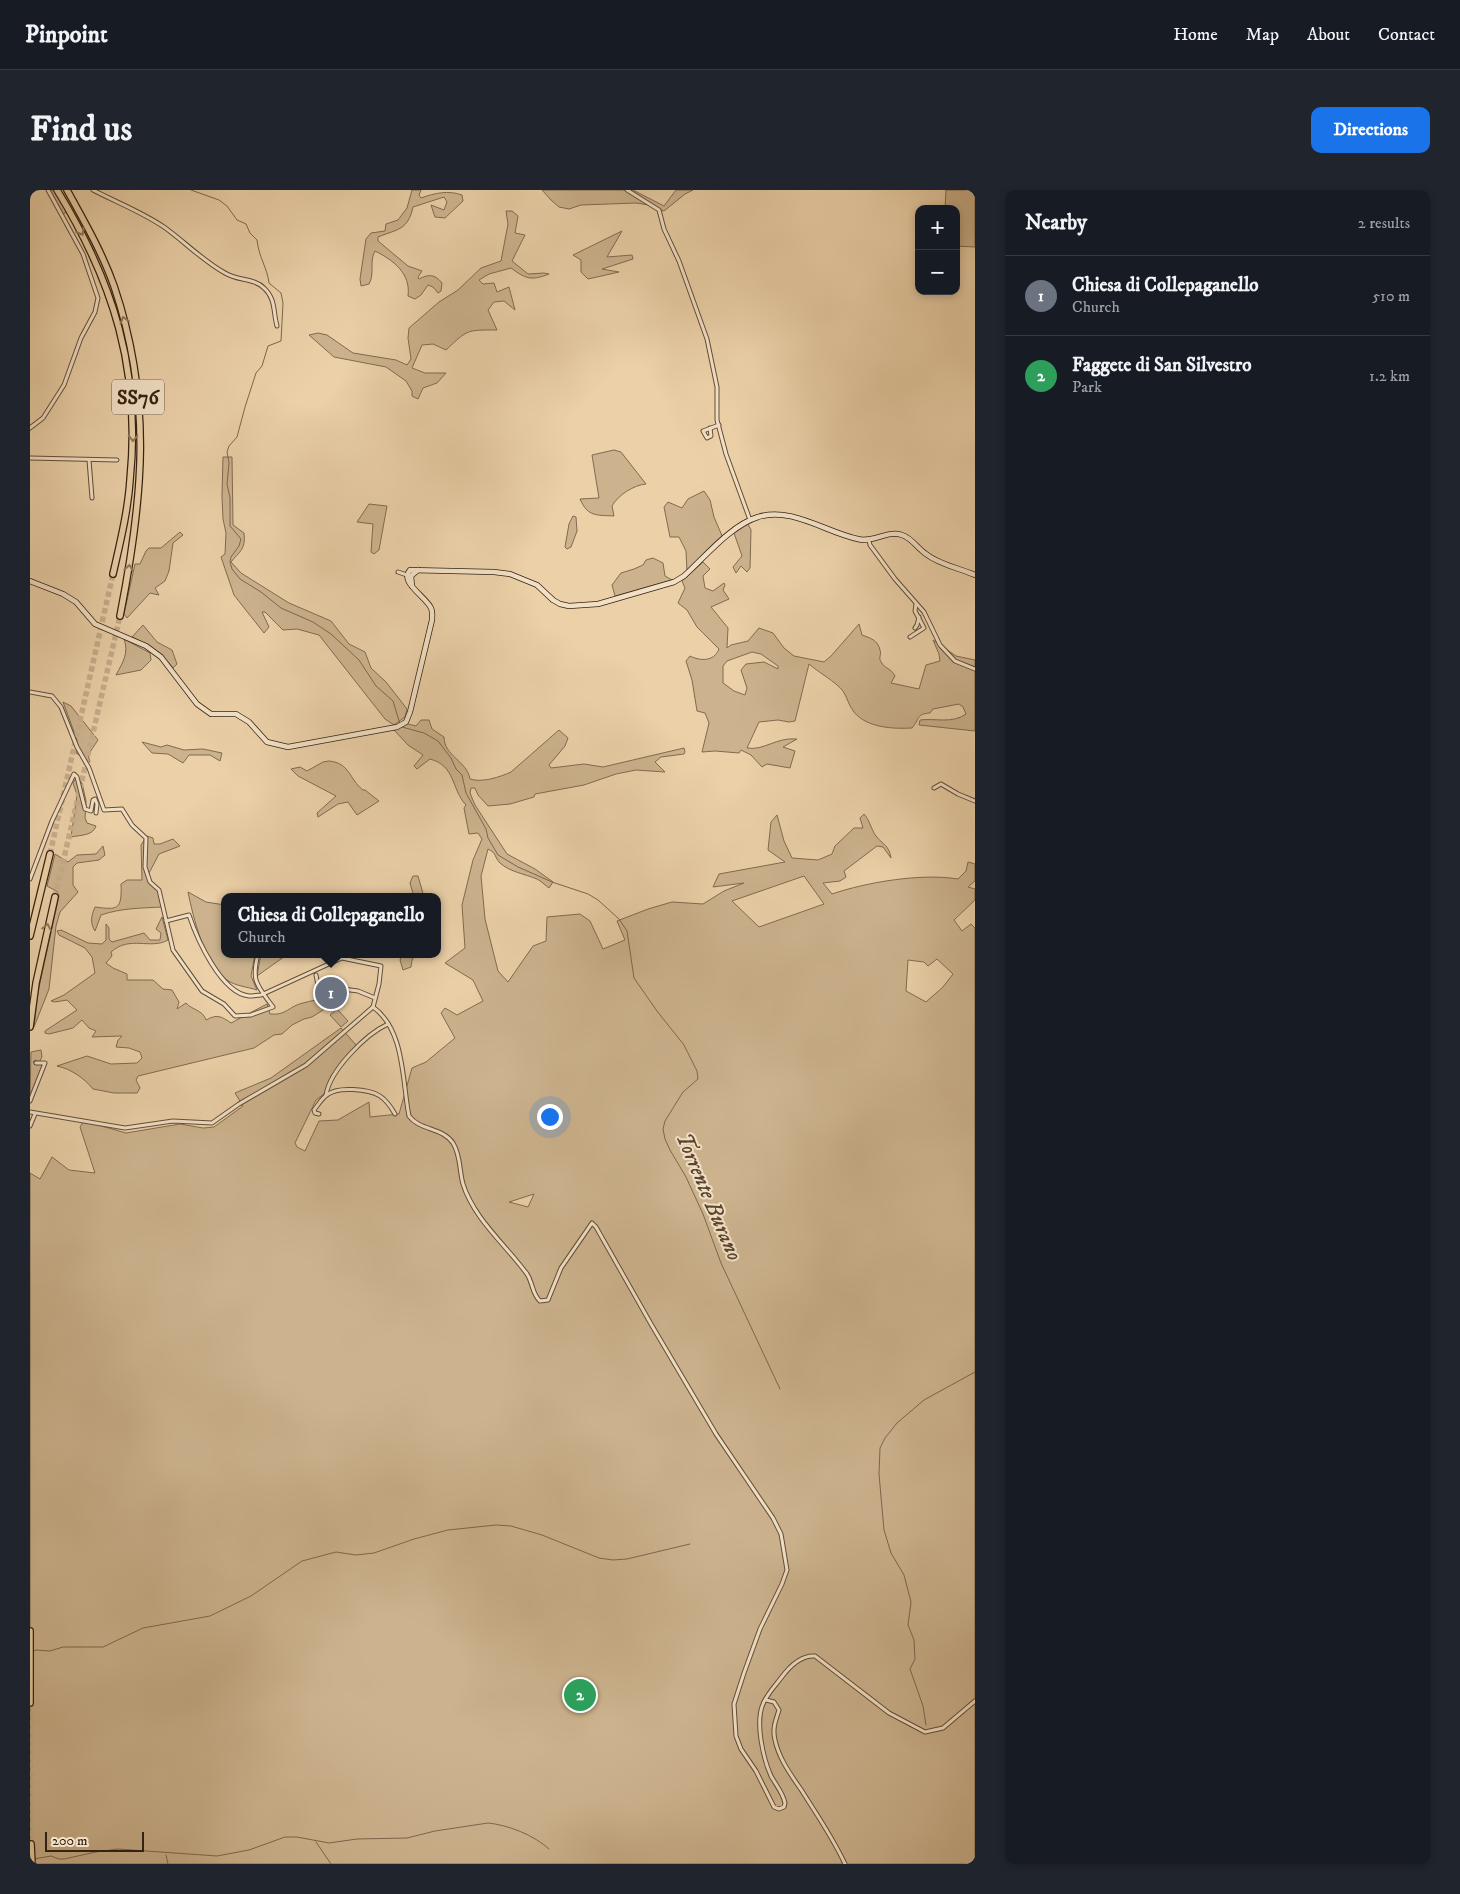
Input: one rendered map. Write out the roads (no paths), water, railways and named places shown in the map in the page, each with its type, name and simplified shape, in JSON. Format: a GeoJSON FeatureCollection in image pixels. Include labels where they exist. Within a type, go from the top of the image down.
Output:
{"type":"FeatureCollection","features":[{"type":"Feature","properties":{"kind":"highway","name":"SS76"},"geometry":{"type":"LineString","coordinates":[[57,190],[84,237],[102,276],[113,306],[126,358],[131,390],[132,447],[128,502],[113,574]]}},
{"type":"Feature","properties":{"kind":"highway","name":"SS76"},"geometry":{"type":"LineString","coordinates":[[67,190],[92,236],[114,286],[130,341],[138,388],[140,491],[120,616]]}},
{"type":"Feature","properties":{"kind":"highway"},"geometry":{"type":"LineString","coordinates":[[30,936],[50,854]]}},
{"type":"Feature","properties":{"kind":"highway"},"geometry":{"type":"LineString","coordinates":[[30,1027],[36,984],[55,897]]}},
{"type":"Feature","properties":{"kind":"highway"},"geometry":{"type":"LineString","coordinates":[[30,1631],[30,1703]]}},
{"type":"Feature","properties":{"kind":"highway"},"geometry":{"type":"LineString","coordinates":[[31,1844],[32,1864]]}},
{"type":"Feature","properties":{"kind":"main road"},"geometry":{"type":"LineString","coordinates":[[30,581],[63,594],[76,602],[95,624],[146,646],[161,657],[197,704],[211,714],[236,714],[249,722],[267,742],[288,747],[397,727],[406,722],[432,620],[431,609],[426,601],[407,580],[410,570],[510,574],[536,585],[560,604],[569,606],[598,604],[674,582],[701,561],[737,527],[765,515],[788,517],[817,524],[858,540],[869,541],[892,534],[900,534],[906,536],[925,554],[934,559],[975,575]]}},
{"type":"Feature","properties":{"kind":"street"},"geometry":{"type":"LineString","coordinates":[[30,428],[43,418],[64,385],[80,338],[95,312],[98,298],[83,254],[48,190]]}},
{"type":"Feature","properties":{"kind":"street"},"geometry":{"type":"LineString","coordinates":[[93,190],[123,204],[164,228],[224,273],[241,280],[250,280],[260,284],[272,298],[277,326]]}},
{"type":"Feature","properties":{"kind":"street"},"geometry":{"type":"LineString","coordinates":[[627,190],[659,210],[662,215],[664,229],[682,270],[707,339],[717,387],[718,426],[750,520]]}},
{"type":"Feature","properties":{"kind":"street"},"geometry":{"type":"LineString","coordinates":[[710,428],[718,426]]}},
{"type":"Feature","properties":{"kind":"street"},"geometry":{"type":"LineString","coordinates":[[30,458],[117,460]]}},
{"type":"Feature","properties":{"kind":"street"},"geometry":{"type":"LineString","coordinates":[[89,460],[92,498]]}},
{"type":"Feature","properties":{"kind":"street"},"geometry":{"type":"LineString","coordinates":[[869,541],[870,546],[895,579],[924,612],[940,645],[955,661],[975,669]]}},
{"type":"Feature","properties":{"kind":"street"},"geometry":{"type":"LineString","coordinates":[[398,572],[409,575]]}},
{"type":"Feature","properties":{"kind":"street"},"geometry":{"type":"LineString","coordinates":[[910,637],[924,628],[915,611],[916,604]]}},
{"type":"Feature","properties":{"kind":"street"},"geometry":{"type":"LineString","coordinates":[[915,628],[919,617]]}},
{"type":"Feature","properties":{"kind":"street"},"geometry":{"type":"LineString","coordinates":[[30,692],[52,696],[61,707],[77,747],[89,768],[104,810],[122,809],[132,825],[146,838],[145,867],[150,882],[159,890],[173,950],[202,991],[224,1004],[235,1016],[251,1015],[273,1007],[253,977],[257,958]]}},
{"type":"Feature","properties":{"kind":"street"},"geometry":{"type":"LineString","coordinates":[[30,879],[52,821],[74,774],[77,777],[85,809],[91,812],[93,800],[95,799],[97,804],[96,813]]}},
{"type":"Feature","properties":{"kind":"street"},"geometry":{"type":"LineString","coordinates":[[934,788],[941,784],[975,801],[975,794]]}},
{"type":"Feature","properties":{"kind":"street"},"geometry":{"type":"LineString","coordinates":[[30,1112],[126,1128],[173,1121],[212,1123],[239,1104],[306,1065],[373,1007],[381,966],[342,958],[263,994],[248,996],[228,986],[215,969],[199,942],[189,915],[166,921]]}},
{"type":"Feature","properties":{"kind":"street"},"geometry":{"type":"LineString","coordinates":[[316,975],[318,985],[320,986],[358,991],[375,998]]}},
{"type":"Feature","properties":{"kind":"street"},"geometry":{"type":"LineString","coordinates":[[373,1007],[388,1024],[398,1050],[409,1116],[418,1125],[439,1131],[451,1141],[460,1159],[463,1184],[476,1212],[528,1276],[536,1298],[540,1301],[548,1300],[561,1268],[592,1223],[716,1434],[773,1518],[781,1534],[787,1570],[760,1629],[744,1673],[734,1704],[734,1720],[736,1736],[741,1749],[756,1771],[774,1807],[779,1809],[784,1806],[784,1800],[767,1766],[762,1743],[761,1710],[765,1700],[792,1665],[800,1660],[812,1655],[824,1662],[888,1713],[925,1732],[943,1728],[975,1701]]}},
{"type":"Feature","properties":{"kind":"street"},"geometry":{"type":"LineString","coordinates":[[318,1114],[314,1110],[326,1095],[332,1076],[339,1067],[367,1037],[388,1024]]}},
{"type":"Feature","properties":{"kind":"street"},"geometry":{"type":"LineString","coordinates":[[30,1101],[45,1063],[36,1063]]}},
{"type":"Feature","properties":{"kind":"street"},"geometry":{"type":"LineString","coordinates":[[326,1095],[339,1088],[371,1092],[384,1098],[395,1114]]}},
{"type":"Feature","properties":{"kind":"street"},"geometry":{"type":"LineString","coordinates":[[30,1126],[35,1114]]}},
{"type":"Feature","properties":{"kind":"street"},"geometry":{"type":"LineString","coordinates":[[765,1700],[774,1702],[779,1710],[774,1730],[780,1756],[834,1842],[845,1864]]}},
{"type":"Feature","properties":{"kind":"waterway","name":"Torrente Burano"},"geometry":{"type":"LineString","coordinates":[[191,190],[219,200],[227,206],[237,220],[246,224],[250,233],[257,240],[269,283],[281,293],[283,303],[281,341],[268,346],[262,366],[256,373],[237,437],[229,446],[227,452],[229,463],[227,484],[230,498],[230,526],[241,539],[239,546],[231,557],[232,569],[240,579],[261,592],[281,608],[313,622],[331,634],[359,660],[376,686],[393,701],[400,724]]}},
{"type":"Feature","properties":{"kind":"waterway","name":"Torrente Burano"},"geometry":{"type":"LineString","coordinates":[[402,727],[424,733],[438,741],[451,758],[456,769],[462,775],[466,793],[498,855],[518,867],[552,882],[588,894],[598,900],[619,919],[627,931],[634,978],[684,1045],[697,1071],[698,1079],[683,1092],[665,1121],[663,1129],[665,1139],[686,1177],[703,1214],[721,1263],[780,1389]]}},
{"type":"Feature","properties":{"kind":"waterway"},"geometry":{"type":"LineString","coordinates":[[926,1725],[923,1706],[910,1669],[915,1659],[914,1640],[908,1625],[911,1602],[904,1575],[891,1553],[884,1530],[879,1474],[880,1448],[897,1423],[924,1400],[975,1372]]}},
{"type":"Feature","properties":{"kind":"waterway"},"geometry":{"type":"LineString","coordinates":[[32,1652],[36,1650],[50,1651],[63,1647],[103,1647],[143,1628],[210,1616],[251,1596],[302,1561],[336,1552],[356,1555],[374,1553],[448,1530],[496,1525],[511,1526],[542,1535],[599,1558],[613,1560],[627,1559],[690,1544]]}},
{"type":"Feature","properties":{"kind":"waterway"},"geometry":{"type":"LineString","coordinates":[[34,1859],[51,1856],[64,1859],[118,1849],[217,1856],[249,1850],[285,1837],[297,1837],[329,1843],[357,1839],[407,1838],[435,1831],[488,1823],[520,1832],[536,1839],[549,1849]]}},
{"type":"Feature","properties":{"kind":"waterway"},"geometry":{"type":"LineString","coordinates":[[316,1842],[331,1864]]}},
{"type":"Feature","properties":{"kind":"waterway"},"geometry":{"type":"LineString","coordinates":[[166,1855],[168,1864]]}},
{"type":"Feature","properties":{"kind":"tunnel"},"geometry":{"type":"LineString","coordinates":[[50,854],[113,574]]}},
{"type":"Feature","properties":{"kind":"tunnel"},"geometry":{"type":"LineString","coordinates":[[55,897],[120,616]]}},
{"type":"Feature","properties":{"kind":"tunnel"},"geometry":{"type":"LineString","coordinates":[[30,1703],[31,1844]]}},
{"type":"Feature","properties":{"kind":"place","name":"Chiesa di Collepaganello"},"geometry":{"type":"Point","coordinates":[331,993]}},
{"type":"Feature","properties":{"kind":"place","name":"Faggete di San Silvestro"},"geometry":{"type":"Point","coordinates":[580,1695]}}]}
